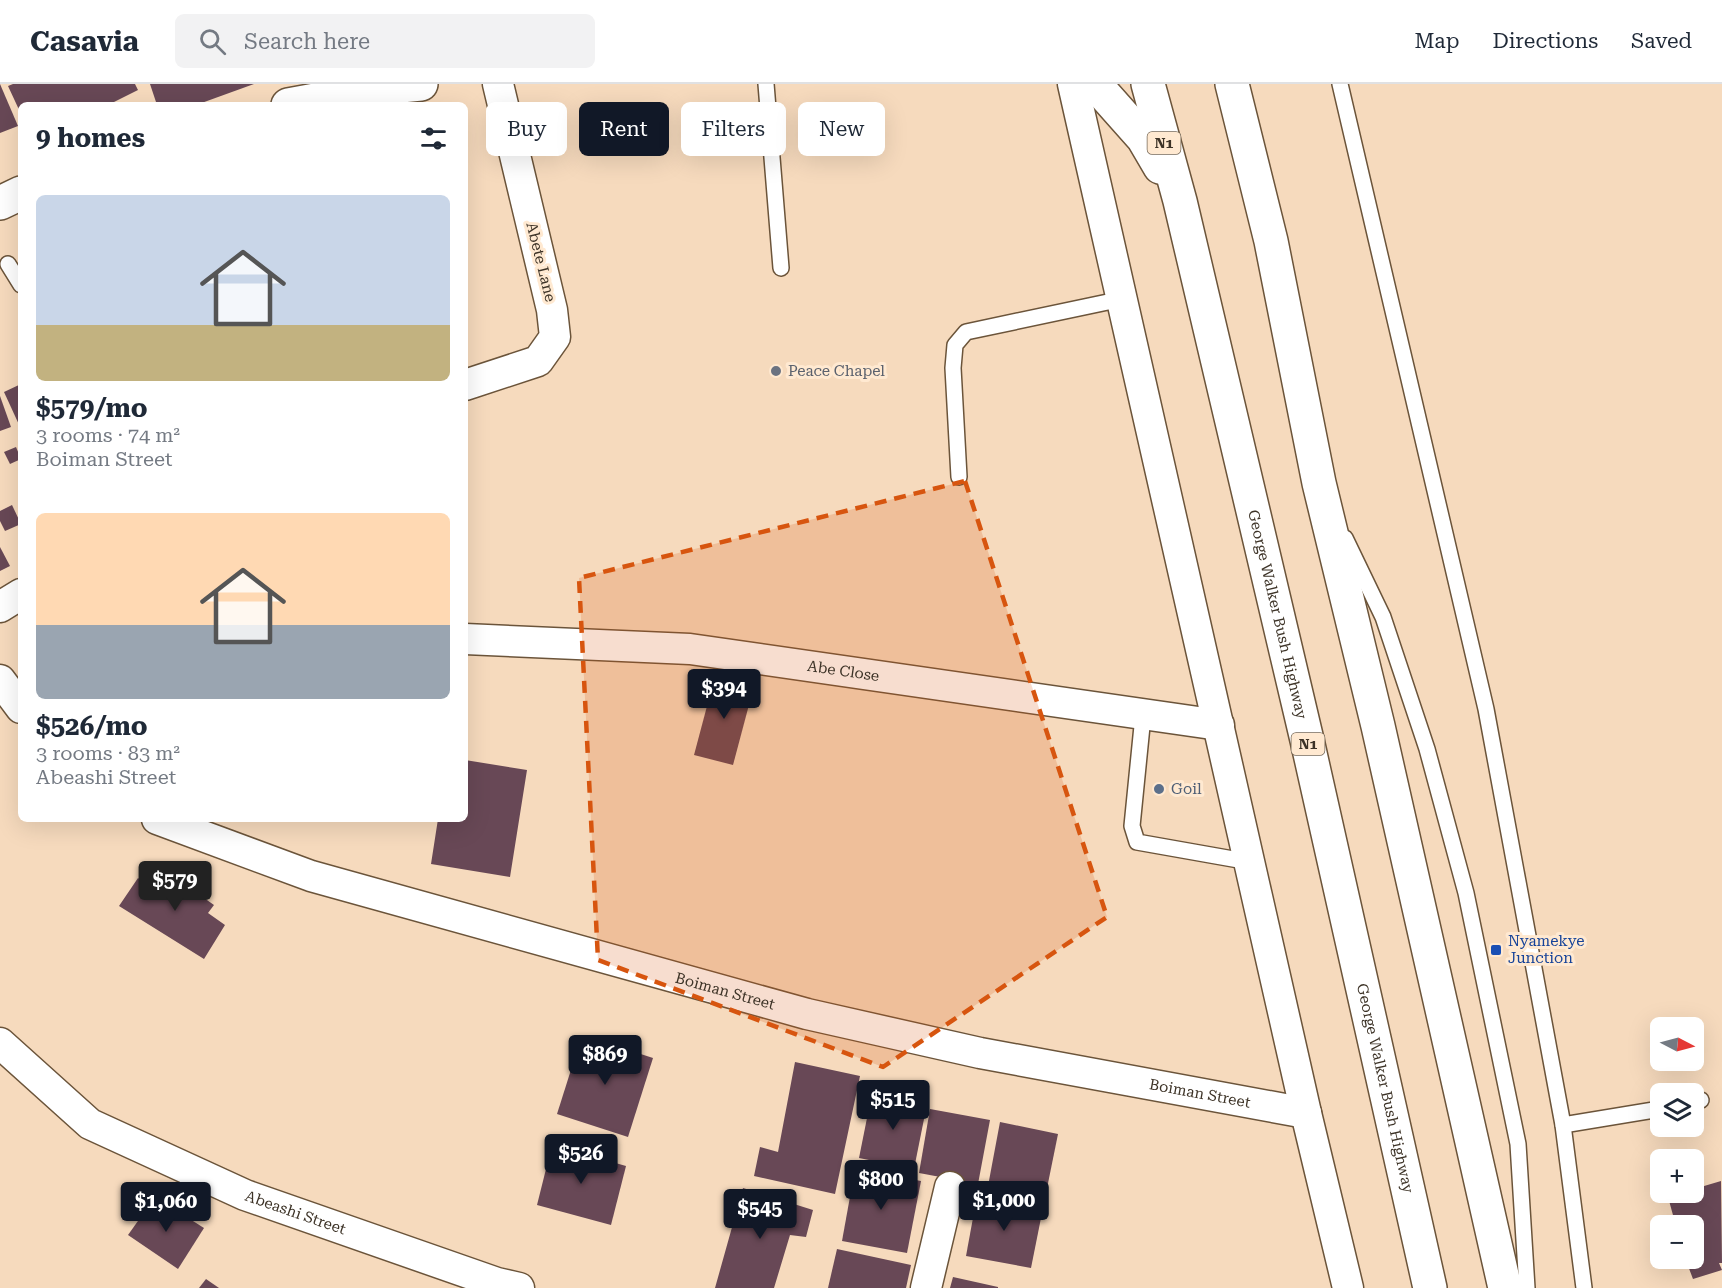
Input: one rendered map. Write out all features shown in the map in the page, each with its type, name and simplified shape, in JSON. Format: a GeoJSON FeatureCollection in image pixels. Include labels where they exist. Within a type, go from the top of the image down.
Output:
{"type":"FeatureCollection","features":[{"type":"Feature","properties":{"kind":"main road"},"geometry":{"type":"LineString","coordinates":[[303,102],[380,86],[421,84]]}},
{"type":"Feature","properties":{"kind":"main road"},"geometry":{"type":"LineString","coordinates":[[1095,84],[1143,138],[1180,201]]}},
{"type":"Feature","properties":{"kind":"main road","name":"George Walker Bush Highway"},"geometry":{"type":"LineString","coordinates":[[1148,84],[1180,201],[1307,740],[1427,1284]]}},
{"type":"Feature","properties":{"kind":"main road"},"geometry":{"type":"LineString","coordinates":[[1232,84],[1271,241],[1319,483],[1378,726],[1505,1288]]}},
{"type":"Feature","properties":{"kind":"main road"},"geometry":{"type":"LineString","coordinates":[[0,203],[18,194]]}},
{"type":"Feature","properties":{"kind":"street","name":"Abete Lane"},"geometry":{"type":"LineString","coordinates":[[468,384],[538,361],[555,337],[552,309],[498,84]]}},
{"type":"Feature","properties":{"kind":"street"},"geometry":{"type":"LineString","coordinates":[[1073,84],[1306,1113],[1348,1288]]}},
{"type":"Feature","properties":{"kind":"street"},"geometry":{"type":"LineString","coordinates":[[0,607],[18,596]]}},
{"type":"Feature","properties":{"kind":"street","name":"Abe Close"},"geometry":{"type":"LineString","coordinates":[[468,639],[690,649],[1143,716],[1219,725]]}},
{"type":"Feature","properties":{"kind":"street"},"geometry":{"type":"LineString","coordinates":[[0,680],[18,704]]}},
{"type":"Feature","properties":{"kind":"street","name":"Boiman Street"},"geometry":{"type":"LineString","coordinates":[[165,822],[311,876],[807,1014],[980,1053],[1306,1113]]}},
{"type":"Feature","properties":{"kind":"street","name":"Abeashi Street"},"geometry":{"type":"LineString","coordinates":[[0,1043],[90,1124],[245,1195],[497,1283],[519,1288]]}},
{"type":"Feature","properties":{"kind":"street"},"geometry":{"type":"LineString","coordinates":[[926,1288],[950,1187]]}},
{"type":"Feature","properties":{"kind":"lane"},"geometry":{"type":"LineString","coordinates":[[766,84],[781,268]]}},
{"type":"Feature","properties":{"kind":"lane"},"geometry":{"type":"LineString","coordinates":[[1340,84],[1486,709],[1563,1125],[1584,1288]]}},
{"type":"Feature","properties":{"kind":"lane"},"geometry":{"type":"LineString","coordinates":[[8,264],[18,280]]}},
{"type":"Feature","properties":{"kind":"lane"},"geometry":{"type":"LineString","coordinates":[[959,477],[953,368],[955,345],[966,332],[1122,299]]}},
{"type":"Feature","properties":{"kind":"lane"},"geometry":{"type":"LineString","coordinates":[[1319,483],[1383,617],[1426,749],[1466,893],[1518,1144],[1527,1288]]}},
{"type":"Feature","properties":{"kind":"lane"},"geometry":{"type":"LineString","coordinates":[[1143,716],[1132,826],[1137,842],[1250,862]]}},
{"type":"Feature","properties":{"kind":"lane"},"geometry":{"type":"LineString","coordinates":[[1563,1125],[1650,1111]]}},
{"type":"Feature","properties":{"kind":"highlighted area"},"geometry":{"type":"Polygon","coordinates":[[[965,481],[1107,917],[883,1067],[598,960],[579,578],[965,481]]]}},
{"type":"Feature","properties":{"kind":"building"},"geometry":{"type":"Polygon","coordinates":[[[0,84],[18,126],[0,133],[0,84]]]}},
{"type":"Feature","properties":{"kind":"building"},"geometry":{"type":"Polygon","coordinates":[[[13,84],[135,84],[138,90],[114,102],[18,102],[18,108],[8,86],[13,84]]]}},
{"type":"Feature","properties":{"kind":"building"},"geometry":{"type":"Polygon","coordinates":[[[150,84],[254,84],[204,102],[156,102],[150,84]]]}},
{"type":"Feature","properties":{"kind":"building"},"geometry":{"type":"Polygon","coordinates":[[[18,385],[18,422],[4,392],[18,385]]]}},
{"type":"Feature","properties":{"kind":"building"},"geometry":{"type":"Polygon","coordinates":[[[0,396],[11,427],[0,431],[0,396]]]}},
{"type":"Feature","properties":{"kind":"building"},"geometry":{"type":"Polygon","coordinates":[[[16,447],[18,460],[10,464],[4,452],[16,447]]]}},
{"type":"Feature","properties":{"kind":"building"},"geometry":{"type":"Polygon","coordinates":[[[12,505],[18,518],[18,525],[5,531],[0,521],[0,511],[12,505]]]}},
{"type":"Feature","properties":{"kind":"building"},"geometry":{"type":"Polygon","coordinates":[[[0,547],[10,566],[0,571],[0,547]]]}},
{"type":"Feature","properties":{"kind":"building"},"geometry":{"type":"Polygon","coordinates":[[[715,676],[754,686],[733,765],[694,755],[715,676]]]}},
{"type":"Feature","properties":{"kind":"building"},"geometry":{"type":"Polygon","coordinates":[[[468,760],[527,770],[510,877],[431,864],[438,822],[468,822],[468,760]]]}},
{"type":"Feature","properties":{"kind":"building"},"geometry":{"type":"Polygon","coordinates":[[[167,872],[214,905],[208,913],[225,925],[204,959],[119,906],[138,878],[143,882],[149,876],[161,881],[167,872]]]}},
{"type":"Feature","properties":{"kind":"building"},"geometry":{"type":"Polygon","coordinates":[[[582,1035],[653,1058],[628,1137],[557,1114],[582,1035]]]}},
{"type":"Feature","properties":{"kind":"building"},"geometry":{"type":"Polygon","coordinates":[[[795,1062],[860,1076],[835,1194],[754,1176],[760,1147],[778,1152],[795,1062]]]}},
{"type":"Feature","properties":{"kind":"building"},"geometry":{"type":"Polygon","coordinates":[[[872,1093],[927,1104],[914,1169],[859,1158],[872,1093]]]}},
{"type":"Feature","properties":{"kind":"building"},"geometry":{"type":"Polygon","coordinates":[[[930,1109],[990,1120],[978,1184],[919,1173],[930,1109]]]}},
{"type":"Feature","properties":{"kind":"building"},"geometry":{"type":"Polygon","coordinates":[[[1000,1122],[1058,1134],[1045,1198],[988,1186],[1000,1122]]]}},
{"type":"Feature","properties":{"kind":"building"},"geometry":{"type":"Polygon","coordinates":[[[552,1145],[626,1166],[611,1225],[537,1205],[552,1145]]]}},
{"type":"Feature","properties":{"kind":"building"},"geometry":{"type":"Polygon","coordinates":[[[855,1169],[921,1181],[907,1253],[842,1241],[855,1169]]]}},
{"type":"Feature","properties":{"kind":"building"},"geometry":{"type":"Polygon","coordinates":[[[1721,1181],[1722,1263],[1719,1263],[1722,1270],[1693,1279],[1689,1269],[1704,1269],[1704,1215],[1673,1215],[1670,1203],[1704,1203],[1704,1186],[1721,1181]]]}},
{"type":"Feature","properties":{"kind":"building"},"geometry":{"type":"Polygon","coordinates":[[[743,1188],[813,1210],[806,1237],[790,1235],[774,1288],[715,1288],[743,1188]]]}},
{"type":"Feature","properties":{"kind":"building"},"geometry":{"type":"Polygon","coordinates":[[[977,1196],[1043,1208],[1031,1268],[966,1256],[977,1196]]]}},
{"type":"Feature","properties":{"kind":"building"},"geometry":{"type":"Polygon","coordinates":[[[155,1197],[204,1228],[178,1269],[128,1235],[155,1197]]]}},
{"type":"Feature","properties":{"kind":"building"},"geometry":{"type":"Polygon","coordinates":[[[837,1249],[911,1265],[906,1288],[828,1288],[837,1249]]]}},
{"type":"Feature","properties":{"kind":"building"},"geometry":{"type":"Polygon","coordinates":[[[953,1277],[998,1287],[998,1288],[950,1288],[953,1277]]]}},
{"type":"Feature","properties":{"kind":"building"},"geometry":{"type":"Polygon","coordinates":[[[206,1279],[219,1288],[199,1288],[206,1279]]]}},
{"type":"Feature","properties":{"kind":"place","name":"Peace Chapel"},"geometry":{"type":"Point","coordinates":[776,371]}},
{"type":"Feature","properties":{"kind":"place","name":"Goil"},"geometry":{"type":"Point","coordinates":[1159,789]}},
{"type":"Feature","properties":{"kind":"place","name":"Nyamekye Junction"},"geometry":{"type":"Point","coordinates":[1496,950]}}]}
